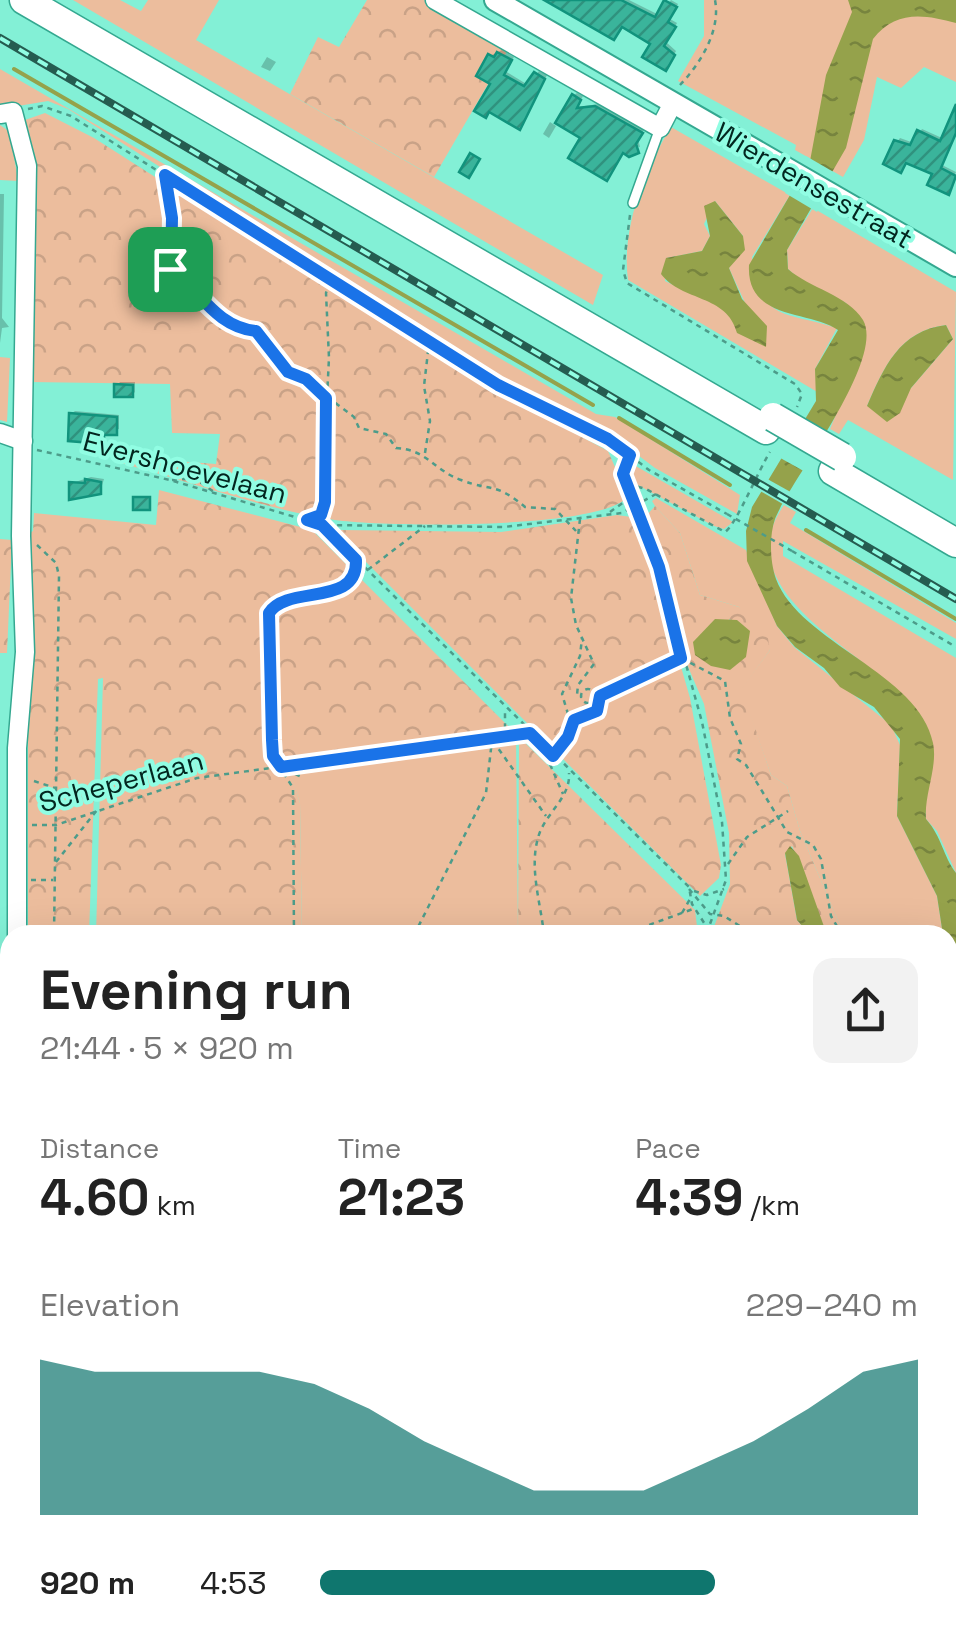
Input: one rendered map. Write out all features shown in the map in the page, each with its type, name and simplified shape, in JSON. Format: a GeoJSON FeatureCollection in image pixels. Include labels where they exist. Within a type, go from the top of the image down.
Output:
{"type":"FeatureCollection","features":[{"type":"Feature","properties":{"kind":"main road"},"geometry":{"type":"LineString","coordinates":[[24,0],[837,464],[956,525]]}},
{"type":"Feature","properties":{"kind":"main road"},"geometry":{"type":"LineString","coordinates":[[54,0],[776,429]]}},
{"type":"Feature","properties":{"kind":"main road"},"geometry":{"type":"LineString","coordinates":[[837,464],[956,543]]}},
{"type":"Feature","properties":{"kind":"street"},"geometry":{"type":"LineString","coordinates":[[434,0],[660,128],[672,94]]}},
{"type":"Feature","properties":{"kind":"street","name":"Wierdensestraat"},"geometry":{"type":"LineString","coordinates":[[494,0],[672,94],[784,166],[956,266]]}},
{"type":"Feature","properties":{"kind":"street"},"geometry":{"type":"LineString","coordinates":[[7,113],[27,166],[22,442],[25,652],[18,775],[17,925]]}},
{"type":"Feature","properties":{"kind":"street"},"geometry":{"type":"LineString","coordinates":[[0,433],[22,442]]}},
{"type":"Feature","properties":{"kind":"lane"},"geometry":{"type":"LineString","coordinates":[[633,203],[660,128]]}},
{"type":"Feature","properties":{"kind":"path"},"geometry":{"type":"LineString","coordinates":[[672,94],[712,35],[717,18],[715,0]]}},
{"type":"Feature","properties":{"kind":"path"},"geometry":{"type":"LineString","coordinates":[[7,113],[42,106],[56,109],[498,385],[608,439],[727,514],[956,647]]}},
{"type":"Feature","properties":{"kind":"path"},"geometry":{"type":"LineString","coordinates":[[165,175],[172,218],[171,269],[220,318],[239,330],[256,331],[288,372],[306,379],[354,417],[359,428],[386,434],[396,448],[423,453],[462,481],[508,491],[525,507],[551,507],[576,531]]}},
{"type":"Feature","properties":{"kind":"path"},"geometry":{"type":"LineString","coordinates":[[628,484],[656,494],[725,532],[740,514],[744,496],[776,429],[802,394],[795,384],[627,283],[624,270],[633,203]]}},
{"type":"Feature","properties":{"kind":"path"},"geometry":{"type":"LineString","coordinates":[[329,532],[331,525],[321,515],[326,293],[331,281]]}},
{"type":"Feature","properties":{"kind":"path"},"geometry":{"type":"LineString","coordinates":[[423,453],[430,420],[424,386],[428,342]]}},
{"type":"Feature","properties":{"kind":"path","name":"Evershoevelaan"},"geometry":{"type":"LineString","coordinates":[[22,442],[33,449],[170,480],[322,525],[504,527],[637,508]]}},
{"type":"Feature","properties":{"kind":"path"},"geometry":{"type":"LineString","coordinates":[[630,455],[622,469],[659,567],[681,658],[702,722],[725,840],[724,889],[710,925]]}},
{"type":"Feature","properties":{"kind":"path"},"geometry":{"type":"LineString","coordinates":[[170,480],[194,478],[217,494]]}},
{"type":"Feature","properties":{"kind":"path"},"geometry":{"type":"LineString","coordinates":[[637,508],[656,494]]}},
{"type":"Feature","properties":{"kind":"path"},"geometry":{"type":"LineString","coordinates":[[607,515],[632,496]]}},
{"type":"Feature","properties":{"kind":"path"},"geometry":{"type":"LineString","coordinates":[[307,520],[321,515]]}},
{"type":"Feature","properties":{"kind":"path"},"geometry":{"type":"LineString","coordinates":[[580,517],[570,598],[594,664],[578,684],[577,695],[590,702],[597,695],[681,658]]}},
{"type":"Feature","properties":{"kind":"path"},"geometry":{"type":"LineString","coordinates":[[322,525],[710,914],[736,925]]}},
{"type":"Feature","properties":{"kind":"path"},"geometry":{"type":"LineString","coordinates":[[294,925],[293,788],[273,756],[269,613],[281,602],[348,584],[426,525]]}},
{"type":"Feature","properties":{"kind":"path"},"geometry":{"type":"LineString","coordinates":[[22,536],[46,552],[59,576],[54,925]]}},
{"type":"Feature","properties":{"kind":"path"},"geometry":{"type":"LineString","coordinates":[[348,584],[356,572],[356,560]]}},
{"type":"Feature","properties":{"kind":"path"},"geometry":{"type":"LineString","coordinates":[[553,756],[568,737],[572,724],[562,694],[580,656],[582,637]]}},
{"type":"Feature","properties":{"kind":"path"},"geometry":{"type":"LineString","coordinates":[[681,658],[725,680],[730,718],[741,744],[738,759],[746,765],[787,832],[813,846],[822,859],[831,916],[836,925]]}},
{"type":"Feature","properties":{"kind":"path"},"geometry":{"type":"LineString","coordinates":[[582,697],[587,690],[597,695]]}},
{"type":"Feature","properties":{"kind":"path"},"geometry":{"type":"LineString","coordinates":[[572,724],[597,711],[597,695]]}},
{"type":"Feature","properties":{"kind":"path"},"geometry":{"type":"LineString","coordinates":[[419,925],[486,794],[492,740],[504,728],[504,707]]}},
{"type":"Feature","properties":{"kind":"path","name":"Scheperlaan"},"geometry":{"type":"LineString","coordinates":[[18,825],[56,825],[196,778],[530,733]]}},
{"type":"Feature","properties":{"kind":"path"},"geometry":{"type":"LineString","coordinates":[[492,740],[546,817]]}},
{"type":"Feature","properties":{"kind":"path"},"geometry":{"type":"LineString","coordinates":[[542,745],[564,795]]}},
{"type":"Feature","properties":{"kind":"path"},"geometry":{"type":"LineString","coordinates":[[281,767],[302,776]]}},
{"type":"Feature","properties":{"kind":"path"},"geometry":{"type":"LineString","coordinates":[[542,925],[536,886],[536,847],[546,817],[564,795],[569,772]]}},
{"type":"Feature","properties":{"kind":"path"},"geometry":{"type":"LineString","coordinates":[[18,775],[56,788]]}},
{"type":"Feature","properties":{"kind":"path"},"geometry":{"type":"LineString","coordinates":[[55,863],[86,819],[102,807]]}},
{"type":"Feature","properties":{"kind":"path"},"geometry":{"type":"LineString","coordinates":[[725,840],[733,846],[742,842],[788,810]]}},
{"type":"Feature","properties":{"kind":"path"},"geometry":{"type":"LineString","coordinates":[[727,866],[742,842]]}},
{"type":"Feature","properties":{"kind":"path"},"geometry":{"type":"LineString","coordinates":[[17,880],[55,880]]}},
{"type":"Feature","properties":{"kind":"path"},"geometry":{"type":"LineString","coordinates":[[688,888],[707,895],[724,889]]}},
{"type":"Feature","properties":{"kind":"path"},"geometry":{"type":"LineString","coordinates":[[688,888],[704,925]]}},
{"type":"Feature","properties":{"kind":"path"},"geometry":{"type":"LineString","coordinates":[[681,914],[690,895]]}},
{"type":"Feature","properties":{"kind":"path"},"geometry":{"type":"LineString","coordinates":[[650,925],[695,908]]}},
{"type":"Feature","properties":{"kind":"green space"},"geometry":{"type":"Polygon","coordinates":[[[73,0],[120,0],[141,11],[148,0],[219,0],[196,40],[603,275],[593,305],[73,0]]]}},
{"type":"Feature","properties":{"kind":"green space"},"geometry":{"type":"Polygon","coordinates":[[[367,0],[424,0],[509,48],[434,177],[290,94],[318,37],[339,47],[367,0]]]}},
{"type":"Feature","properties":{"kind":"green space"},"geometry":{"type":"Polygon","coordinates":[[[704,0],[956,0],[956,82],[924,67],[901,88],[877,77],[864,140],[843,177],[795,150],[796,145],[678,81],[704,36],[704,0]]]}},
{"type":"Feature","properties":{"kind":"green space"},"geometry":{"type":"Polygon","coordinates":[[[0,69],[596,414],[615,417],[740,495],[737,514],[655,468],[610,434],[478,367],[68,109],[48,101],[0,109],[0,69]]]}},
{"type":"Feature","properties":{"kind":"green space"},"geometry":{"type":"Polygon","coordinates":[[[45,113],[94,138],[460,371],[608,451],[628,497],[609,508],[535,521],[361,522],[281,509],[121,463],[122,457],[216,464],[220,434],[172,433],[170,384],[29,382],[25,120],[45,113]]]}},
{"type":"Feature","properties":{"kind":"green space"},"geometry":{"type":"Polygon","coordinates":[[[0,125],[10,132],[18,181],[0,180],[0,125]]]}},
{"type":"Feature","properties":{"kind":"green space"},"geometry":{"type":"Polygon","coordinates":[[[671,127],[790,195],[752,257],[762,294],[769,304],[789,315],[837,328],[815,369],[819,393],[628,280],[632,220],[661,143],[671,127]],[[715,201],[704,224],[710,236],[702,251],[667,258],[665,281],[690,293],[746,305],[729,268],[743,236],[715,201]]]}},
{"type":"Feature","properties":{"kind":"green space"},"geometry":{"type":"Polygon","coordinates":[[[813,208],[956,292],[953,480],[848,420],[839,434],[830,429],[866,341],[846,303],[806,285],[788,269],[787,250],[813,208]],[[946,325],[905,343],[887,365],[867,406],[911,388],[953,339],[946,325]]]}},
{"type":"Feature","properties":{"kind":"green space"},"geometry":{"type":"Polygon","coordinates":[[[0,357],[10,358],[7,422],[0,420],[0,357]]]}},
{"type":"Feature","properties":{"kind":"green space"},"geometry":{"type":"Polygon","coordinates":[[[630,464],[733,522],[724,529],[714,526],[632,482],[625,471],[630,464]]]}},
{"type":"Feature","properties":{"kind":"green space"},"geometry":{"type":"Polygon","coordinates":[[[159,490],[312,530],[516,734],[473,748],[289,768],[300,803],[302,925],[96,925],[103,678],[98,679],[89,925],[28,925],[28,534],[33,531],[34,513],[156,525],[159,490]]]}},
{"type":"Feature","properties":{"kind":"green space"},"geometry":{"type":"Polygon","coordinates":[[[656,498],[746,550],[777,626],[794,647],[891,725],[900,745],[897,816],[937,896],[941,925],[840,925],[800,831],[787,786],[771,775],[741,689],[770,650],[739,607],[700,595],[680,533],[652,501],[656,498]]]}},
{"type":"Feature","properties":{"kind":"green space"},"geometry":{"type":"Polygon","coordinates":[[[784,505],[796,512],[790,523],[956,623],[956,639],[783,541],[783,556],[956,658],[956,873],[937,831],[926,819],[931,752],[927,727],[920,715],[900,693],[813,622],[788,596],[773,568],[770,538],[784,505]]]}},
{"type":"Feature","properties":{"kind":"green space"},"geometry":{"type":"Polygon","coordinates":[[[655,506],[680,533],[700,595],[739,607],[766,627],[770,650],[742,689],[771,775],[787,786],[800,831],[840,925],[823,925],[792,846],[785,854],[797,920],[801,925],[715,925],[730,884],[729,833],[704,704],[686,662],[668,578],[646,516],[655,506]],[[730,619],[695,655],[746,657],[730,619]]]}},
{"type":"Feature","properties":{"kind":"green space"},"geometry":{"type":"Polygon","coordinates":[[[617,515],[638,518],[690,698],[721,865],[719,878],[700,896],[338,534],[340,530],[501,532],[617,515]]]}},
{"type":"Feature","properties":{"kind":"green space"},"geometry":{"type":"Polygon","coordinates":[[[0,539],[12,540],[7,653],[0,653],[0,539]]]}},
{"type":"Feature","properties":{"kind":"green space"},"geometry":{"type":"Polygon","coordinates":[[[516,734],[518,925],[302,925],[300,803],[288,767],[496,743],[516,734]]]}},
{"type":"Feature","properties":{"kind":"green space"},"geometry":{"type":"Polygon","coordinates":[[[519,737],[695,910],[697,925],[518,925],[519,737]]]}},
{"type":"Feature","properties":{"kind":"water"},"geometry":{"type":"Polygon","coordinates":[[[848,0],[956,0],[956,23],[933,18],[900,19],[873,39],[846,148],[787,250],[788,269],[856,311],[863,320],[866,338],[849,391],[775,519],[771,557],[776,579],[789,602],[833,641],[884,677],[923,718],[934,752],[926,819],[956,873],[956,925],[941,925],[937,896],[897,816],[900,739],[874,707],[840,687],[824,668],[795,647],[777,626],[747,561],[746,531],[752,507],[816,401],[815,369],[838,330],[769,305],[751,283],[749,265],[810,161],[826,75],[852,12],[848,0]]]}},
{"type":"Feature","properties":{"kind":"water"},"geometry":{"type":"Polygon","coordinates":[[[715,201],[743,236],[745,250],[729,268],[742,299],[767,326],[766,347],[737,333],[724,311],[680,290],[661,274],[666,258],[702,251],[710,236],[704,206],[715,201]]]}},
{"type":"Feature","properties":{"kind":"water"},"geometry":{"type":"Polygon","coordinates":[[[946,325],[953,339],[911,388],[900,413],[887,422],[867,406],[887,365],[916,335],[946,325]]]}},
{"type":"Feature","properties":{"kind":"water"},"geometry":{"type":"Polygon","coordinates":[[[715,619],[737,620],[750,631],[746,657],[730,670],[711,666],[695,655],[693,642],[715,619]]]}},
{"type":"Feature","properties":{"kind":"water"},"geometry":{"type":"Polygon","coordinates":[[[790,846],[799,856],[823,925],[801,925],[797,920],[785,853],[790,846]]]}},
{"type":"Feature","properties":{"kind":"pier"},"geometry":{"type":"Polygon","coordinates":[[[806,156],[837,174],[817,212],[785,193],[806,156]]]}},
{"type":"Feature","properties":{"kind":"pier"},"geometry":{"type":"Polygon","coordinates":[[[800,416],[832,435],[809,474],[775,455],[800,416]]]}},
{"type":"Feature","properties":{"kind":"pier"},"geometry":{"type":"Polygon","coordinates":[[[762,476],[796,495],[788,507],[755,488],[762,476]]]}},
{"type":"Feature","properties":{"kind":"building"},"geometry":{"type":"Polygon","coordinates":[[[544,0],[621,0],[655,17],[664,0],[677,7],[668,22],[676,27],[664,46],[675,55],[666,71],[642,57],[650,44],[622,27],[614,40],[544,0]]]}},
{"type":"Feature","properties":{"kind":"building"},"geometry":{"type":"Polygon","coordinates":[[[497,52],[512,60],[504,75],[524,86],[534,72],[545,79],[520,130],[489,112],[486,118],[474,111],[490,84],[476,76],[488,54],[494,57],[497,52]]]}},
{"type":"Feature","properties":{"kind":"building"},"geometry":{"type":"Polygon","coordinates":[[[572,94],[581,100],[577,108],[595,106],[643,133],[636,144],[639,153],[629,157],[623,153],[607,181],[568,158],[580,138],[555,123],[572,94]]]}},
{"type":"Feature","properties":{"kind":"building"},"geometry":{"type":"Polygon","coordinates":[[[956,104],[956,133],[941,168],[956,176],[949,195],[927,185],[932,174],[906,163],[901,173],[883,164],[894,140],[910,145],[917,130],[940,141],[956,104]]]}},
{"type":"Feature","properties":{"kind":"building"},"geometry":{"type":"Polygon","coordinates":[[[470,153],[480,159],[469,178],[459,172],[470,153]]]}},
{"type":"Feature","properties":{"kind":"building"},"geometry":{"type":"Polygon","coordinates":[[[114,384],[133,385],[133,397],[114,397],[114,384]]]}},
{"type":"Feature","properties":{"kind":"building"},"geometry":{"type":"Polygon","coordinates":[[[69,413],[117,417],[117,435],[104,435],[104,444],[68,441],[69,413]]]}},
{"type":"Feature","properties":{"kind":"building"},"geometry":{"type":"Polygon","coordinates":[[[85,479],[101,482],[101,494],[69,500],[69,482],[85,483],[85,479]]]}},
{"type":"Feature","properties":{"kind":"building"},"geometry":{"type":"Polygon","coordinates":[[[133,497],[150,497],[150,510],[133,510],[133,497]]]}},
{"type":"Feature","properties":{"kind":"waterway"},"geometry":{"type":"LineString","coordinates":[[14,69],[593,405]]}},
{"type":"Feature","properties":{"kind":"waterway"},"geometry":{"type":"LineString","coordinates":[[619,418],[730,485]]}},
{"type":"Feature","properties":{"kind":"waterway"},"geometry":{"type":"LineString","coordinates":[[806,530],[956,619]]}},
{"type":"Feature","properties":{"kind":"railway"},"geometry":{"type":"LineString","coordinates":[[0,38],[956,599]]}},
{"type":"Feature","properties":{"kind":"route"},"geometry":{"type":"LineString","coordinates":[[165,175],[498,385],[621,448],[630,455],[623,465],[623,474],[659,567],[681,658],[600,696],[602,702],[597,711],[574,720],[568,737],[553,756],[530,733],[281,767],[273,756],[269,613],[281,602],[341,588],[348,584],[356,567],[356,560],[322,525],[307,520],[321,515],[325,502],[322,459],[326,398],[306,379],[288,372],[256,331],[239,330],[220,318],[210,305],[202,302],[198,292],[170,269],[172,218],[165,175]]}}]}
